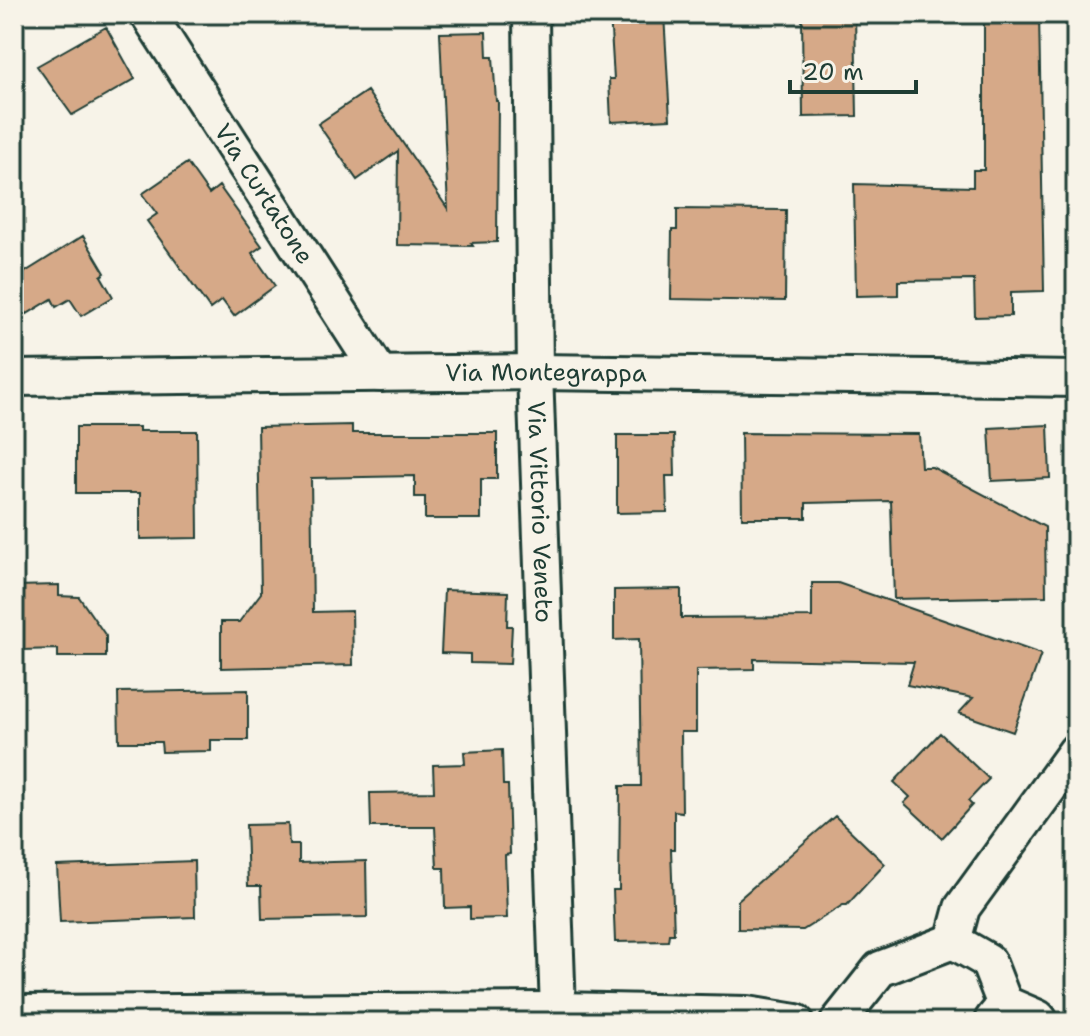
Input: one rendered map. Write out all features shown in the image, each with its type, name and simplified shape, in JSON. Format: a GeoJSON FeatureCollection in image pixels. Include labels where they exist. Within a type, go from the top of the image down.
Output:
{"type":"FeatureCollection","features":[{"type":"Feature","properties":{"kind":"street","name":"Via Curtatone"},"geometry":{"type":"LineString","coordinates":[[148,14],[380,374]]}},
{"type":"Feature","properties":{"kind":"street","name":"Via Vittorio Veneto"},"geometry":{"type":"LineString","coordinates":[[531,14],[535,372],[558,1010]]}},
{"type":"Feature","properties":{"kind":"street","name":"Via Montegrappa"},"geometry":{"type":"LineString","coordinates":[[14,378],[535,372],[1076,379]]}},
{"type":"Feature","properties":{"kind":"street"},"geometry":{"type":"LineString","coordinates":[[953,941],[962,908],[1076,751]]}},
{"type":"Feature","properties":{"kind":"street"},"geometry":{"type":"LineString","coordinates":[[953,941],[988,961],[1013,1018]]}},
{"type":"Feature","properties":{"kind":"street"},"geometry":{"type":"LineString","coordinates":[[838,1022],[880,969],[953,941]]}},
{"type":"Feature","properties":{"kind":"street"},"geometry":{"type":"LineString","coordinates":[[14,1013],[558,1010],[747,1014],[796,1022]]}},
{"type":"Feature","properties":{"kind":"building"},"geometry":{"type":"Polygon","coordinates":[[[610,14],[664,14],[670,119],[611,122],[609,79],[614,79],[610,14]]]}},
{"type":"Feature","properties":{"kind":"building"},"geometry":{"type":"Polygon","coordinates":[[[802,14],[855,14],[857,116],[803,117],[802,14]]]}},
{"type":"Feature","properties":{"kind":"building"},"geometry":{"type":"Polygon","coordinates":[[[984,14],[1039,14],[1044,291],[1011,292],[1011,316],[975,317],[974,280],[898,281],[898,295],[856,296],[854,184],[973,187],[973,170],[984,170],[984,14]]]}},
{"type":"Feature","properties":{"kind":"building"},"geometry":{"type":"Polygon","coordinates":[[[106,27],[135,79],[72,115],[37,66],[106,27]]]}},
{"type":"Feature","properties":{"kind":"building"},"geometry":{"type":"Polygon","coordinates":[[[486,32],[487,57],[493,57],[498,101],[497,242],[471,243],[473,246],[397,245],[398,151],[357,180],[318,124],[367,91],[448,209],[440,33],[486,32]]]}},
{"type":"Feature","properties":{"kind":"building"},"geometry":{"type":"Polygon","coordinates":[[[187,163],[209,194],[219,186],[262,246],[252,253],[275,286],[234,316],[222,300],[210,309],[147,221],[157,214],[142,194],[187,163]]]}},
{"type":"Feature","properties":{"kind":"building"},"geometry":{"type":"Polygon","coordinates":[[[677,209],[786,210],[785,301],[671,299],[672,230],[677,230],[677,209]]]}},
{"type":"Feature","properties":{"kind":"building"},"geometry":{"type":"Polygon","coordinates":[[[83,236],[105,273],[101,276],[113,297],[81,316],[70,299],[56,307],[52,299],[27,314],[14,292],[14,279],[83,236]]]}},
{"type":"Feature","properties":{"kind":"building"},"geometry":{"type":"Polygon","coordinates":[[[352,425],[352,433],[497,433],[497,479],[481,479],[481,519],[425,519],[425,497],[415,497],[415,476],[311,478],[313,612],[352,611],[353,665],[221,668],[221,622],[239,622],[261,593],[258,427],[352,425]]]}},
{"type":"Feature","properties":{"kind":"building"},"geometry":{"type":"Polygon","coordinates":[[[1048,425],[1050,478],[992,481],[989,428],[1048,425]]]}},
{"type":"Feature","properties":{"kind":"building"},"geometry":{"type":"Polygon","coordinates":[[[76,427],[197,431],[198,538],[140,539],[140,493],[76,493],[76,427]]]}},
{"type":"Feature","properties":{"kind":"building"},"geometry":{"type":"Polygon","coordinates":[[[741,433],[919,434],[921,467],[932,467],[1045,527],[1046,596],[894,599],[891,501],[806,503],[806,518],[742,518],[741,433]]]}},
{"type":"Feature","properties":{"kind":"building"},"geometry":{"type":"Polygon","coordinates":[[[617,435],[674,435],[675,476],[666,476],[667,512],[617,513],[617,435]]]}},
{"type":"Feature","properties":{"kind":"building"},"geometry":{"type":"Polygon","coordinates":[[[812,583],[838,583],[1041,654],[1013,732],[959,713],[973,698],[907,685],[914,662],[754,659],[754,669],[696,670],[696,732],[681,732],[682,812],[674,811],[674,849],[671,849],[674,934],[669,934],[668,941],[615,942],[613,890],[619,890],[620,786],[641,786],[639,639],[614,640],[614,590],[681,589],[681,618],[812,617],[812,583]]]}},
{"type":"Feature","properties":{"kind":"building"},"geometry":{"type":"Polygon","coordinates":[[[59,585],[59,596],[79,597],[106,636],[106,657],[58,657],[58,649],[22,650],[21,642],[14,642],[14,586],[59,585]]]}},
{"type":"Feature","properties":{"kind":"building"},"geometry":{"type":"Polygon","coordinates":[[[444,590],[508,592],[507,626],[512,626],[510,664],[470,663],[470,654],[441,653],[444,590]]]}},
{"type":"Feature","properties":{"kind":"building"},"geometry":{"type":"Polygon","coordinates":[[[248,690],[248,740],[211,740],[211,751],[162,752],[161,742],[119,742],[118,692],[248,690]]]}},
{"type":"Feature","properties":{"kind":"building"},"geometry":{"type":"Polygon","coordinates":[[[940,733],[989,779],[968,801],[972,805],[942,838],[904,803],[910,797],[894,782],[940,733]]]}},
{"type":"Feature","properties":{"kind":"building"},"geometry":{"type":"Polygon","coordinates":[[[502,750],[503,785],[508,785],[510,854],[505,855],[507,918],[470,919],[470,907],[445,908],[444,868],[437,868],[435,827],[371,827],[370,793],[434,792],[433,765],[465,764],[464,752],[502,750]]]}},
{"type":"Feature","properties":{"kind":"building"},"geometry":{"type":"Polygon","coordinates":[[[835,816],[885,864],[847,905],[803,930],[738,929],[738,900],[835,816]]]}},
{"type":"Feature","properties":{"kind":"building"},"geometry":{"type":"Polygon","coordinates":[[[288,824],[289,845],[299,845],[299,863],[366,861],[367,917],[262,919],[261,886],[248,886],[246,825],[288,824]]]}},
{"type":"Feature","properties":{"kind":"building"},"geometry":{"type":"Polygon","coordinates":[[[194,861],[195,917],[60,922],[57,866],[194,861]]]}}]}
